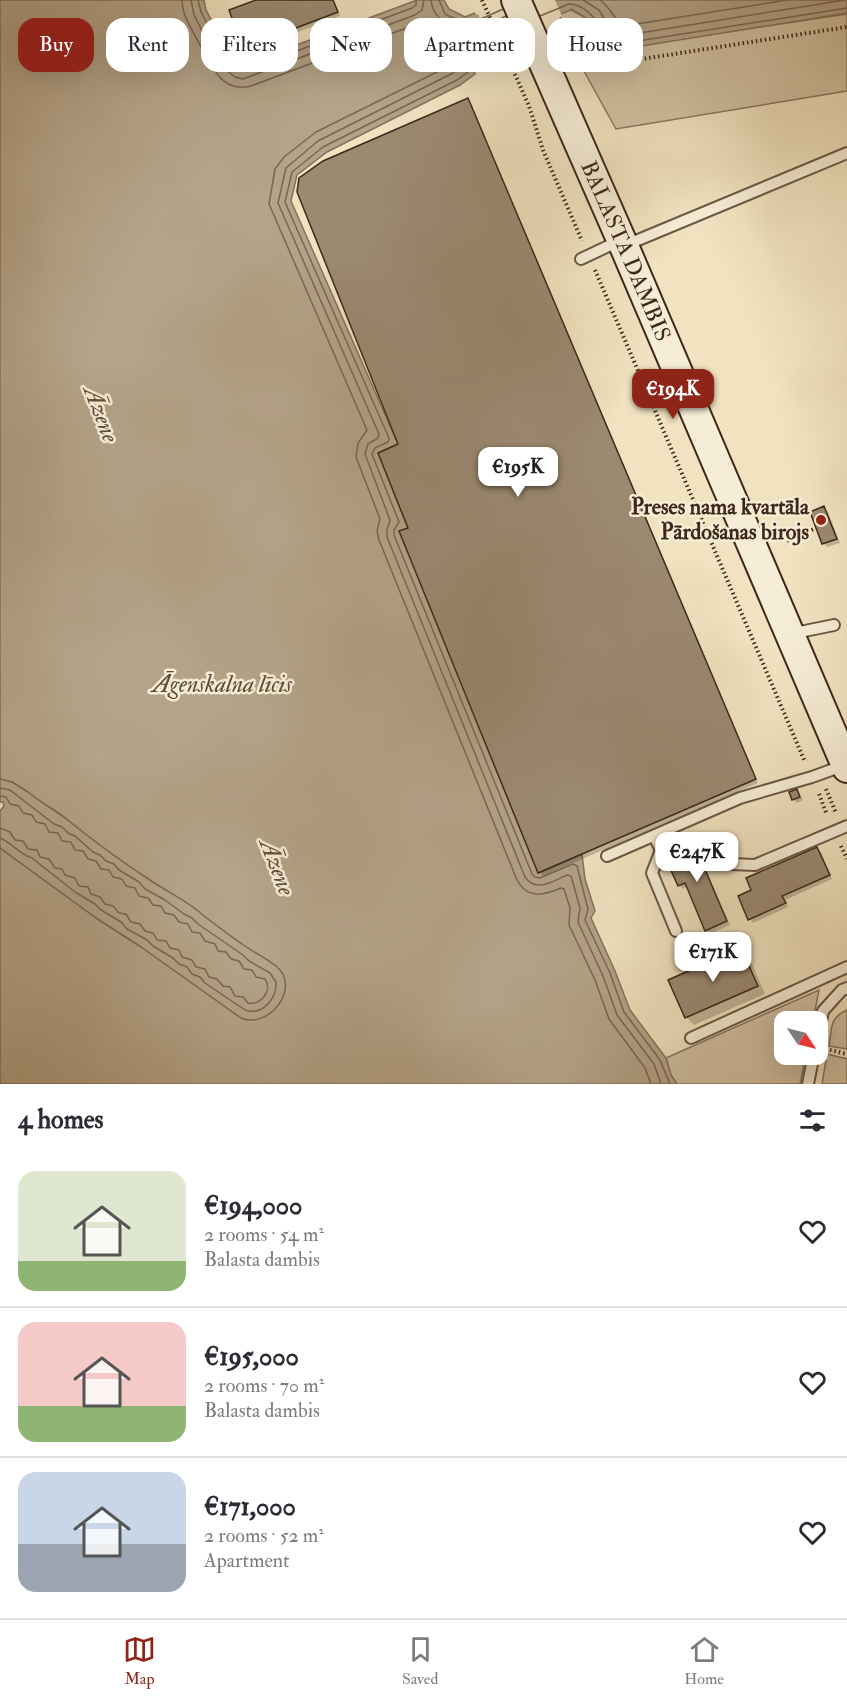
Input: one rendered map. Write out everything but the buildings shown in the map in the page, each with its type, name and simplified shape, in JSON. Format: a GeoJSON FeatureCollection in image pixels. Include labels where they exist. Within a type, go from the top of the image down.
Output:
{"type":"FeatureCollection","features":[{"type":"Feature","properties":{"kind":"street","name":"BALASTA DAMBIS"},"geometry":{"type":"LineString","coordinates":[[516,0],[846,766]]}},
{"type":"Feature","properties":{"kind":"lane"},"geometry":{"type":"LineString","coordinates":[[585,257],[847,153]]}},
{"type":"Feature","properties":{"kind":"lane"},"geometry":{"type":"LineString","coordinates":[[789,634],[834,625]]}},
{"type":"Feature","properties":{"kind":"lane"},"geometry":{"type":"LineString","coordinates":[[607,856],[740,798],[846,766]]}},
{"type":"Feature","properties":{"kind":"lane"},"geometry":{"type":"LineString","coordinates":[[731,864],[755,865],[847,826]]}},
{"type":"Feature","properties":{"kind":"lane"},"geometry":{"type":"LineString","coordinates":[[654,836],[661,850],[652,873],[675,931]]}},
{"type":"Feature","properties":{"kind":"lane"},"geometry":{"type":"LineString","coordinates":[[691,1038],[847,967]]}},
{"type":"Feature","properties":{"kind":"lane"},"geometry":{"type":"LineString","coordinates":[[823,1011],[842,990],[847,988]]}},
{"type":"Feature","properties":{"kind":"lane"},"geometry":{"type":"LineString","coordinates":[[808,1084],[812,1065]]}},
{"type":"Feature","properties":{"kind":"path"},"geometry":{"type":"LineString","coordinates":[[482,0],[529,106],[543,150],[585,257],[847,859]]}},
{"type":"Feature","properties":{"kind":"path"},"geometry":{"type":"LineString","coordinates":[[643,59],[847,27]]}},
{"type":"Feature","properties":{"kind":"path"},"geometry":{"type":"LineString","coordinates":[[787,541],[816,528]]}},
{"type":"Feature","properties":{"kind":"shaded area"},"geometry":{"type":"Polygon","coordinates":[[[571,10],[585,18],[561,18],[559,14],[571,10]]]}},
{"type":"Feature","properties":{"kind":"shaded area"},"geometry":{"type":"Polygon","coordinates":[[[847,14],[847,91],[616,129],[585,73],[643,72],[643,45],[847,14]]]}},
{"type":"Feature","properties":{"kind":"shaded area"},"geometry":{"type":"Polygon","coordinates":[[[819,990],[815,1011],[774,1011],[774,1065],[804,1065],[800,1084],[677,1084],[671,1075],[666,1058],[819,990]]]}},
{"type":"Feature","properties":{"kind":"shaded area"},"geometry":{"type":"Polygon","coordinates":[[[847,1010],[847,1049],[829,1046],[834,1020],[847,1010]]]}},
{"type":"Feature","properties":{"kind":"shaded area"},"geometry":{"type":"Polygon","coordinates":[[[828,1054],[847,1059],[847,1084],[822,1084],[825,1065],[828,1065],[828,1054]]]}},
{"type":"Feature","properties":{"kind":"water","name":"Āgenskalna līcis"},"geometry":{"type":"Polygon","coordinates":[[[0,0],[204,0],[210,18],[201,18],[201,72],[298,72],[298,44],[310,40],[310,72],[392,72],[392,18],[369,18],[417,0],[444,0],[449,9],[465,17],[510,0],[847,0],[847,13],[643,46],[643,18],[586,18],[572,9],[547,18],[547,20],[535,25],[535,18],[404,18],[404,72],[475,72],[475,74],[460,85],[327,152],[297,175],[291,201],[398,444],[378,453],[408,528],[400,531],[539,873],[582,854],[585,879],[595,911],[591,918],[630,1010],[666,1058],[671,1075],[677,1084],[0,1084],[0,811],[4,806],[3,802],[0,802],[0,0]]]}},
{"type":"Feature","properties":{"kind":"pier"},"geometry":{"type":"Polygon","coordinates":[[[502,0],[555,0],[562,16],[547,18],[547,23],[535,29],[535,18],[480,18],[474,10],[477,11],[502,0]]]}},
{"type":"Feature","properties":{"kind":"place","name":"Preses nama kvartāla Pārdošanas birojs"},"geometry":{"type":"Point","coordinates":[821,520]}},
{"type":"Feature","properties":{"kind":"water label","name":"Āzene"},"geometry":{"type":"Point","coordinates":[101,414]}},
{"type":"Feature","properties":{"kind":"water label","name":"Āzene"},"geometry":{"type":"Point","coordinates":[277,867]}}]}
